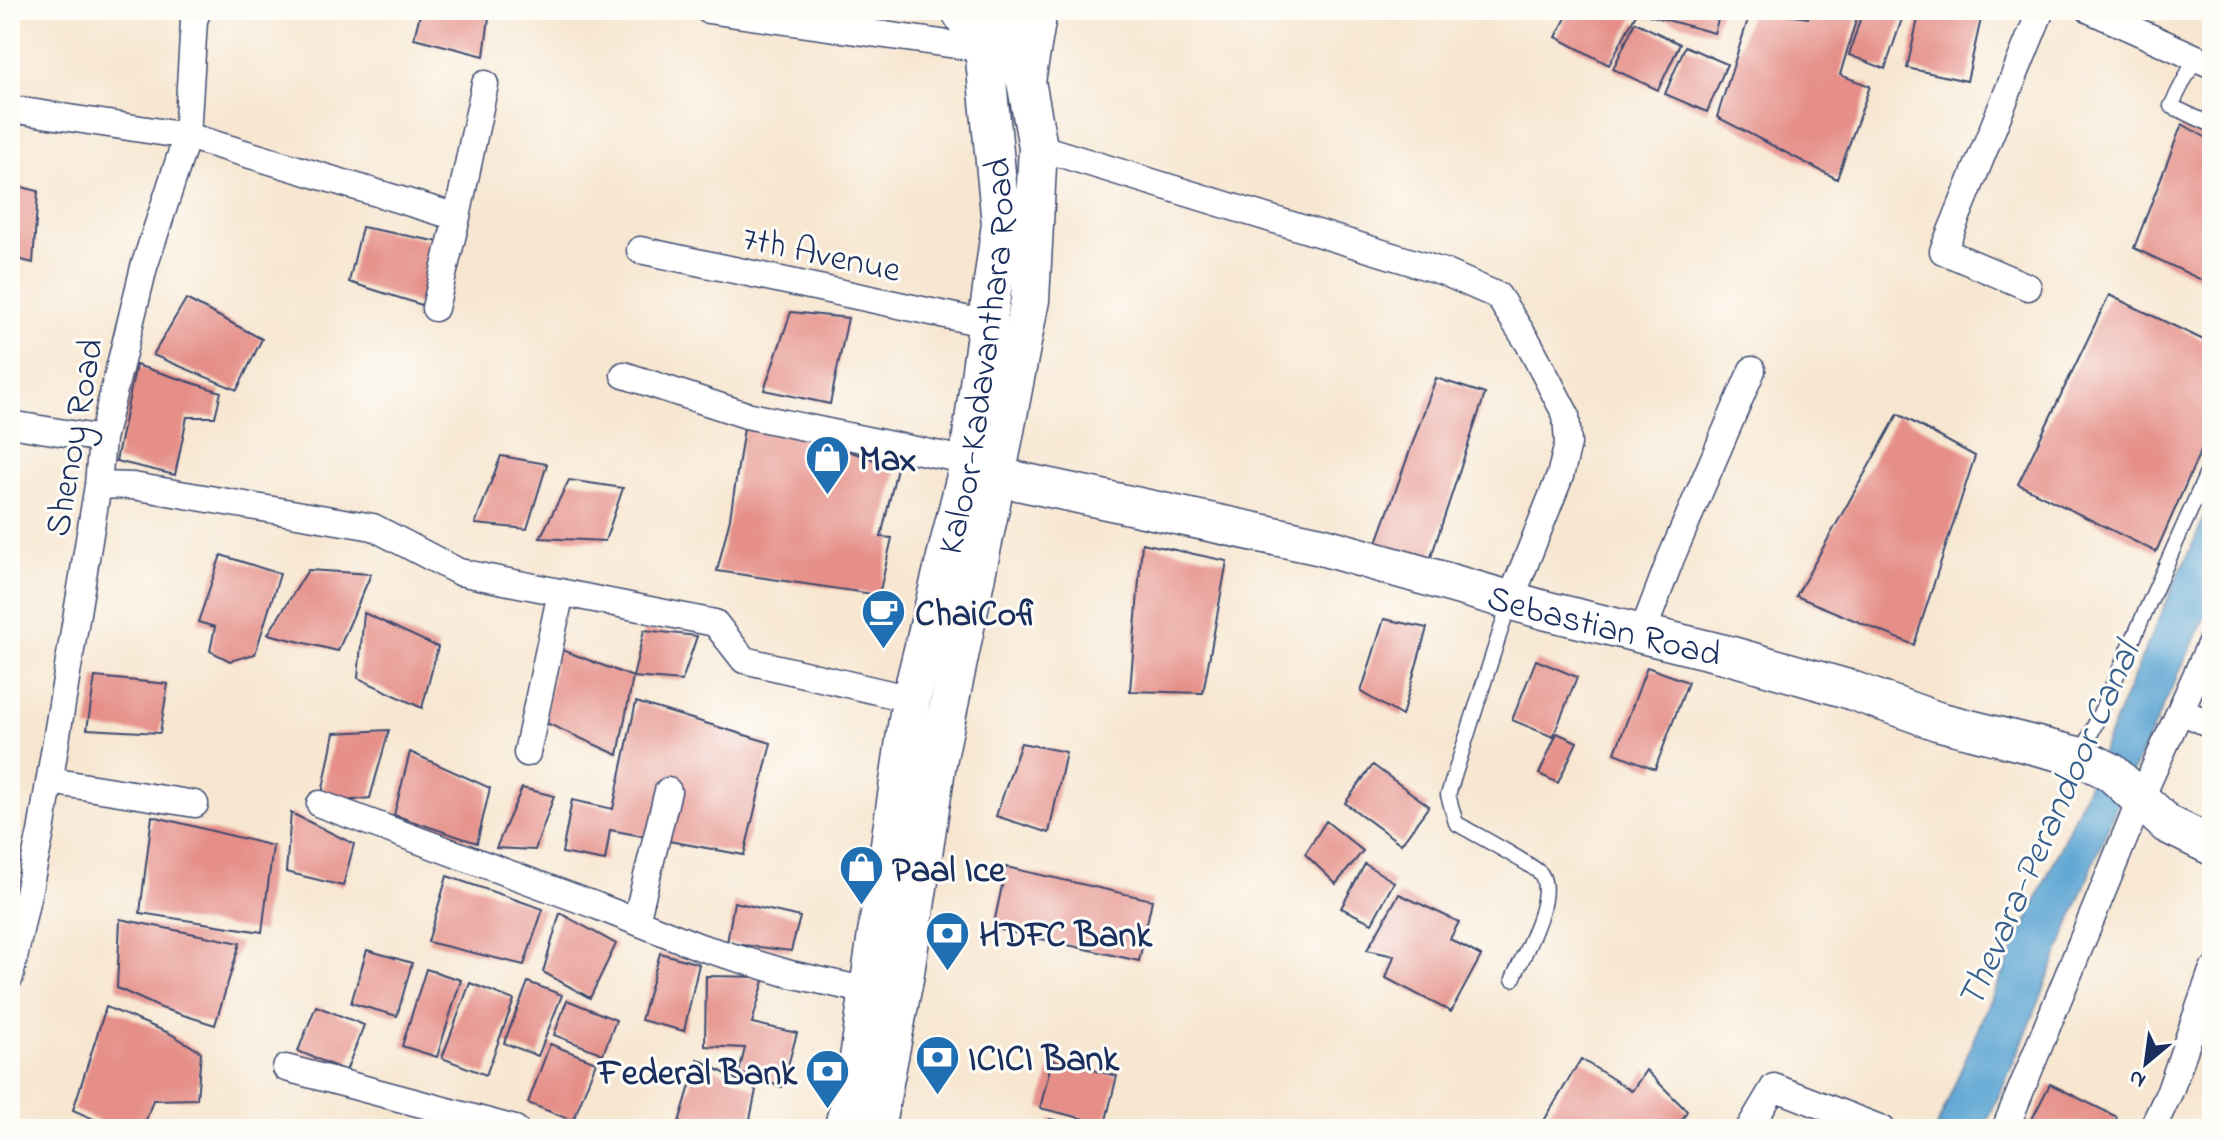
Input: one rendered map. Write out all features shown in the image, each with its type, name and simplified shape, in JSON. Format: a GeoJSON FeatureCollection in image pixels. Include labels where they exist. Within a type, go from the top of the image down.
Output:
{"type":"FeatureCollection","features":[{"type":"Feature","properties":{"kind":"main road","name":"Kaloor-Kadavanthara Road"},"geometry":{"type":"LineString","coordinates":[[843,1129],[855,1086],[911,699],[977,470],[988,324],[1001,224],[984,49],[960,10]]}},
{"type":"Feature","properties":{"kind":"main road"},"geometry":{"type":"LineString","coordinates":[[875,1129],[904,979],[977,470],[1030,300],[1038,147],[1026,81],[995,10]]}},
{"type":"Feature","properties":{"kind":"main road"},"geometry":{"type":"LineString","coordinates":[[1026,81],[1038,10]]}},
{"type":"Feature","properties":{"kind":"main road","name":"Sebastian Road"},"geometry":{"type":"LineString","coordinates":[[977,470],[1321,546],[1510,601],[1732,656],[1848,689],[1937,721],[2087,759],[2111,772],[2167,824],[2212,846]]}},
{"type":"Feature","properties":{"kind":"street","name":"Shenoy Road"},"geometry":{"type":"LineString","coordinates":[[12,962],[50,781],[98,485],[102,439],[144,267],[187,136],[194,20],[198,10]]}},
{"type":"Feature","properties":{"kind":"street"},"geometry":{"type":"LineString","coordinates":[[708,10],[984,49]]}},
{"type":"Feature","properties":{"kind":"street"},"geometry":{"type":"LineString","coordinates":[[2028,287],[1943,251],[2041,10]]}},
{"type":"Feature","properties":{"kind":"street"},"geometry":{"type":"LineString","coordinates":[[2090,10],[2204,61]]}},
{"type":"Feature","properties":{"kind":"street"},"geometry":{"type":"LineString","coordinates":[[435,308],[485,84]]}},
{"type":"Feature","properties":{"kind":"street"},"geometry":{"type":"LineString","coordinates":[[10,109],[187,136],[457,217]]}},
{"type":"Feature","properties":{"kind":"street"},"geometry":{"type":"LineString","coordinates":[[1038,147],[1444,272],[1498,296],[1529,344],[1566,415],[1568,444],[1560,476],[1510,601]]}},
{"type":"Feature","properties":{"kind":"street","name":"7th Avenue"},"geometry":{"type":"LineString","coordinates":[[640,250],[988,324]]}},
{"type":"Feature","properties":{"kind":"street"},"geometry":{"type":"LineString","coordinates":[[1642,634],[1671,558],[1752,370]]}},
{"type":"Feature","properties":{"kind":"street"},"geometry":{"type":"LineString","coordinates":[[624,375],[746,415],[977,470]]}},
{"type":"Feature","properties":{"kind":"street"},"geometry":{"type":"LineString","coordinates":[[10,424],[102,439]]}},
{"type":"Feature","properties":{"kind":"street"},"geometry":{"type":"LineString","coordinates":[[98,485],[133,486],[373,527],[459,572],[715,623],[744,660],[911,699]]}},
{"type":"Feature","properties":{"kind":"street"},"geometry":{"type":"LineString","coordinates":[[527,753],[561,592]]}},
{"type":"Feature","properties":{"kind":"street"},"geometry":{"type":"LineString","coordinates":[[2005,1129],[2135,794],[2181,711],[2212,640]]}},
{"type":"Feature","properties":{"kind":"street"},"geometry":{"type":"LineString","coordinates":[[2181,711],[2212,725]]}},
{"type":"Feature","properties":{"kind":"street"},"geometry":{"type":"LineString","coordinates":[[50,781],[195,804]]}},
{"type":"Feature","properties":{"kind":"street"},"geometry":{"type":"LineString","coordinates":[[636,921],[668,791]]}},
{"type":"Feature","properties":{"kind":"street"},"geometry":{"type":"LineString","coordinates":[[320,804],[700,947],[790,974],[869,991]]}},
{"type":"Feature","properties":{"kind":"street"},"geometry":{"type":"LineString","coordinates":[[2152,1129],[2170,1091],[2212,971]]}},
{"type":"Feature","properties":{"kind":"street"},"geometry":{"type":"LineString","coordinates":[[286,1068],[515,1129]]}},
{"type":"Feature","properties":{"kind":"street"},"geometry":{"type":"LineString","coordinates":[[1749,1129],[1774,1087],[1882,1129]]}},
{"type":"Feature","properties":{"kind":"lane"},"geometry":{"type":"LineString","coordinates":[[2204,61],[2171,106],[2212,125]]}},
{"type":"Feature","properties":{"kind":"lane"},"geometry":{"type":"LineString","coordinates":[[2087,759],[2212,462]]}},
{"type":"Feature","properties":{"kind":"lane"},"geometry":{"type":"LineString","coordinates":[[1510,601],[1448,795],[1456,823],[1540,872],[1547,888],[1541,912],[1513,979]]}},
{"type":"Feature","properties":{"kind":"water","name":"Thevara-Perandoor Canal"},"geometry":{"type":"Polygon","coordinates":[[[2212,501],[2212,602],[2115,809],[2028,1029],[1984,1129],[1936,1129],[1981,1022],[2212,501]]]}},
{"type":"Feature","properties":{"kind":"building"},"geometry":{"type":"Polygon","coordinates":[[[421,10],[490,10],[484,56],[414,38],[421,10]]]}},
{"type":"Feature","properties":{"kind":"building"},"geometry":{"type":"Polygon","coordinates":[[[1570,10],[1638,10],[1609,65],[1556,37],[1570,10]]]}},
{"type":"Feature","properties":{"kind":"building"},"geometry":{"type":"Polygon","coordinates":[[[1643,10],[1721,10],[1714,33],[1642,13],[1643,10]]]}},
{"type":"Feature","properties":{"kind":"building"},"geometry":{"type":"Polygon","coordinates":[[[1751,10],[1808,18],[1810,10],[1859,10],[1840,75],[1870,86],[1837,179],[1717,117],[1751,10]]]}},
{"type":"Feature","properties":{"kind":"building"},"geometry":{"type":"Polygon","coordinates":[[[1863,10],[1905,10],[1885,69],[1849,55],[1863,10]]]}},
{"type":"Feature","properties":{"kind":"building"},"geometry":{"type":"Polygon","coordinates":[[[1920,10],[1983,10],[1967,81],[1907,68],[1920,10]]]}},
{"type":"Feature","properties":{"kind":"building"},"geometry":{"type":"Polygon","coordinates":[[[1635,22],[1680,44],[1658,90],[1613,69],[1635,22]]]}},
{"type":"Feature","properties":{"kind":"building"},"geometry":{"type":"Polygon","coordinates":[[[1685,46],[1727,64],[1707,112],[1665,94],[1685,46]]]}},
{"type":"Feature","properties":{"kind":"building"},"geometry":{"type":"Polygon","coordinates":[[[2182,124],[2212,141],[2212,285],[2134,248],[2182,124]]]}},
{"type":"Feature","properties":{"kind":"building"},"geometry":{"type":"Polygon","coordinates":[[[10,184],[38,191],[33,263],[10,257],[10,184]]]}},
{"type":"Feature","properties":{"kind":"building"},"geometry":{"type":"Polygon","coordinates":[[[362,227],[440,242],[425,306],[349,282],[362,227]]]}},
{"type":"Feature","properties":{"kind":"building"},"geometry":{"type":"Polygon","coordinates":[[[2109,295],[2212,344],[2212,425],[2156,552],[2018,484],[2109,295]]]}},
{"type":"Feature","properties":{"kind":"building"},"geometry":{"type":"Polygon","coordinates":[[[186,299],[262,339],[237,390],[153,355],[186,299]]]}},
{"type":"Feature","properties":{"kind":"building"},"geometry":{"type":"Polygon","coordinates":[[[791,312],[848,318],[830,404],[764,390],[791,312]]]}},
{"type":"Feature","properties":{"kind":"building"},"geometry":{"type":"Polygon","coordinates":[[[136,365],[221,392],[215,417],[187,417],[175,475],[116,461],[136,365]]]}},
{"type":"Feature","properties":{"kind":"building"},"geometry":{"type":"Polygon","coordinates":[[[1436,378],[1485,394],[1429,563],[1376,545],[1436,378]]]}},
{"type":"Feature","properties":{"kind":"building"},"geometry":{"type":"Polygon","coordinates":[[[1898,414],[1975,456],[1914,645],[1796,596],[1898,414]]]}},
{"type":"Feature","properties":{"kind":"building"},"geometry":{"type":"Polygon","coordinates":[[[746,415],[897,468],[881,537],[892,538],[879,595],[717,571],[730,518],[746,415]]]}},
{"type":"Feature","properties":{"kind":"building"},"geometry":{"type":"Polygon","coordinates":[[[501,456],[547,464],[527,529],[475,524],[501,456]]]}},
{"type":"Feature","properties":{"kind":"building"},"geometry":{"type":"Polygon","coordinates":[[[569,480],[623,488],[605,541],[540,538],[569,480]]]}},
{"type":"Feature","properties":{"kind":"building"},"geometry":{"type":"Polygon","coordinates":[[[1142,543],[1227,561],[1203,693],[1130,691],[1142,543]]]}},
{"type":"Feature","properties":{"kind":"building"},"geometry":{"type":"Polygon","coordinates":[[[221,555],[280,574],[255,654],[230,661],[210,651],[215,627],[198,622],[221,555]]]}},
{"type":"Feature","properties":{"kind":"building"},"geometry":{"type":"Polygon","coordinates":[[[308,570],[371,574],[338,651],[268,634],[308,570]]]}},
{"type":"Feature","properties":{"kind":"building"},"geometry":{"type":"Polygon","coordinates":[[[364,613],[438,647],[422,708],[358,678],[364,613]]]}},
{"type":"Feature","properties":{"kind":"building"},"geometry":{"type":"Polygon","coordinates":[[[1384,619],[1427,628],[1402,716],[1361,692],[1384,619]]]}},
{"type":"Feature","properties":{"kind":"building"},"geometry":{"type":"Polygon","coordinates":[[[644,630],[697,636],[682,681],[633,677],[644,630]]]}},
{"type":"Feature","properties":{"kind":"building"},"geometry":{"type":"Polygon","coordinates":[[[557,648],[633,677],[618,755],[544,722],[557,648]]]}},
{"type":"Feature","properties":{"kind":"building"},"geometry":{"type":"Polygon","coordinates":[[[1536,660],[1577,677],[1553,737],[1512,720],[1536,660]]]}},
{"type":"Feature","properties":{"kind":"building"},"geometry":{"type":"Polygon","coordinates":[[[1647,667],[1688,682],[1655,769],[1615,753],[1647,667]]]}},
{"type":"Feature","properties":{"kind":"building"},"geometry":{"type":"Polygon","coordinates":[[[95,677],[168,684],[160,733],[87,729],[95,677]]]}},
{"type":"Feature","properties":{"kind":"building"},"geometry":{"type":"Polygon","coordinates":[[[636,702],[771,743],[744,855],[610,830],[605,861],[562,853],[572,800],[613,809],[636,702]]]}},
{"type":"Feature","properties":{"kind":"building"},"geometry":{"type":"Polygon","coordinates":[[[389,730],[370,798],[320,804],[334,733],[389,730]]]}},
{"type":"Feature","properties":{"kind":"building"},"geometry":{"type":"Polygon","coordinates":[[[1557,733],[1577,742],[1558,783],[1539,774],[1557,733]]]}},
{"type":"Feature","properties":{"kind":"building"},"geometry":{"type":"Polygon","coordinates":[[[1021,743],[1066,752],[1049,833],[996,816],[1021,743]]]}},
{"type":"Feature","properties":{"kind":"building"},"geometry":{"type":"Polygon","coordinates":[[[410,752],[490,788],[477,843],[394,815],[410,752]]]}},
{"type":"Feature","properties":{"kind":"building"},"geometry":{"type":"Polygon","coordinates":[[[1373,765],[1429,806],[1401,844],[1345,803],[1373,765]]]}},
{"type":"Feature","properties":{"kind":"building"},"geometry":{"type":"Polygon","coordinates":[[[522,788],[554,796],[535,850],[496,848],[522,788]]]}},
{"type":"Feature","properties":{"kind":"building"},"geometry":{"type":"Polygon","coordinates":[[[291,813],[354,844],[343,886],[286,872],[291,813]]]}},
{"type":"Feature","properties":{"kind":"building"},"geometry":{"type":"Polygon","coordinates":[[[152,816],[273,846],[262,932],[140,913],[152,816]]]}},
{"type":"Feature","properties":{"kind":"building"},"geometry":{"type":"Polygon","coordinates":[[[1326,821],[1363,851],[1336,884],[1305,854],[1326,821]]]}},
{"type":"Feature","properties":{"kind":"building"},"geometry":{"type":"Polygon","coordinates":[[[1365,864],[1394,882],[1372,923],[1341,908],[1365,864]]]}},
{"type":"Feature","properties":{"kind":"building"},"geometry":{"type":"Polygon","coordinates":[[[1006,867],[1152,900],[1139,961],[993,928],[1006,867]]]}},
{"type":"Feature","properties":{"kind":"building"},"geometry":{"type":"Polygon","coordinates":[[[447,876],[543,909],[524,965],[428,942],[447,876]]]}},
{"type":"Feature","properties":{"kind":"building"},"geometry":{"type":"Polygon","coordinates":[[[1399,894],[1459,922],[1450,939],[1481,956],[1451,1012],[1386,978],[1394,956],[1367,950],[1399,894]]]}},
{"type":"Feature","properties":{"kind":"building"},"geometry":{"type":"Polygon","coordinates":[[[734,902],[800,917],[791,951],[727,943],[734,902]]]}},
{"type":"Feature","properties":{"kind":"building"},"geometry":{"type":"Polygon","coordinates":[[[560,913],[616,944],[590,998],[543,972],[560,913]]]}},
{"type":"Feature","properties":{"kind":"building"},"geometry":{"type":"Polygon","coordinates":[[[120,919],[240,943],[215,1025],[161,1008],[117,988],[120,919]]]}},
{"type":"Feature","properties":{"kind":"building"},"geometry":{"type":"Polygon","coordinates":[[[367,950],[412,963],[397,1016],[351,1003],[367,950]]]}},
{"type":"Feature","properties":{"kind":"building"},"geometry":{"type":"Polygon","coordinates":[[[660,953],[699,964],[684,1031],[641,1020],[660,953]]]}},
{"type":"Feature","properties":{"kind":"building"},"geometry":{"type":"Polygon","coordinates":[[[426,969],[461,980],[437,1057],[402,1046],[426,969]]]}},
{"type":"Feature","properties":{"kind":"building"},"geometry":{"type":"Polygon","coordinates":[[[706,976],[765,977],[752,1023],[797,1033],[782,1087],[739,1073],[745,1048],[705,1046],[706,976]]]}},
{"type":"Feature","properties":{"kind":"building"},"geometry":{"type":"Polygon","coordinates":[[[528,982],[562,995],[538,1056],[504,1043],[528,982]]]}},
{"type":"Feature","properties":{"kind":"building"},"geometry":{"type":"Polygon","coordinates":[[[470,983],[514,1000],[486,1075],[442,1058],[470,983]]]}},
{"type":"Feature","properties":{"kind":"building"},"geometry":{"type":"Polygon","coordinates":[[[567,1000],[616,1020],[603,1054],[554,1035],[567,1000]]]}},
{"type":"Feature","properties":{"kind":"building"},"geometry":{"type":"Polygon","coordinates":[[[316,1006],[364,1025],[346,1071],[298,1051],[316,1006]]]}},
{"type":"Feature","properties":{"kind":"building"},"geometry":{"type":"Polygon","coordinates":[[[106,1007],[169,1033],[201,1052],[197,1099],[153,1100],[143,1129],[116,1129],[73,1110],[106,1007]]]}},
{"type":"Feature","properties":{"kind":"building"},"geometry":{"type":"Polygon","coordinates":[[[550,1044],[596,1062],[573,1121],[528,1103],[550,1044]]]}},
{"type":"Feature","properties":{"kind":"building"},"geometry":{"type":"Polygon","coordinates":[[[698,1059],[756,1090],[748,1129],[677,1129],[698,1059]]]}},
{"type":"Feature","properties":{"kind":"building"},"geometry":{"type":"Polygon","coordinates":[[[1581,1059],[1632,1091],[1646,1070],[1687,1111],[1677,1129],[1539,1129],[1581,1059]]]}},
{"type":"Feature","properties":{"kind":"building"},"geometry":{"type":"Polygon","coordinates":[[[1052,1060],[1117,1076],[1105,1124],[1040,1108],[1052,1060]]]}},
{"type":"Feature","properties":{"kind":"building"},"geometry":{"type":"Polygon","coordinates":[[[2050,1084],[2117,1117],[2111,1129],[2027,1129],[2050,1084]]]}},
{"type":"Feature","properties":{"kind":"building"},"geometry":{"type":"Polygon","coordinates":[[[1050,1119],[1089,1128],[1089,1129],[1047,1129],[1050,1119]]]}},
{"type":"Feature","properties":{"kind":"place","name":"Max"},"geometry":{"type":"Point","coordinates":[828,496]}},
{"type":"Feature","properties":{"kind":"place","name":"ChaiCofi"},"geometry":{"type":"Point","coordinates":[884,651]}},
{"type":"Feature","properties":{"kind":"place","name":"Paal Ice"},"geometry":{"type":"Point","coordinates":[861,907]}},
{"type":"Feature","properties":{"kind":"place","name":"HDFC Bank"},"geometry":{"type":"Point","coordinates":[948,972]}},
{"type":"Feature","properties":{"kind":"place","name":"ICICI Bank"},"geometry":{"type":"Point","coordinates":[937,1096]}},
{"type":"Feature","properties":{"kind":"place","name":"Federal Bank"},"geometry":{"type":"Point","coordinates":[828,1110]}}]}
